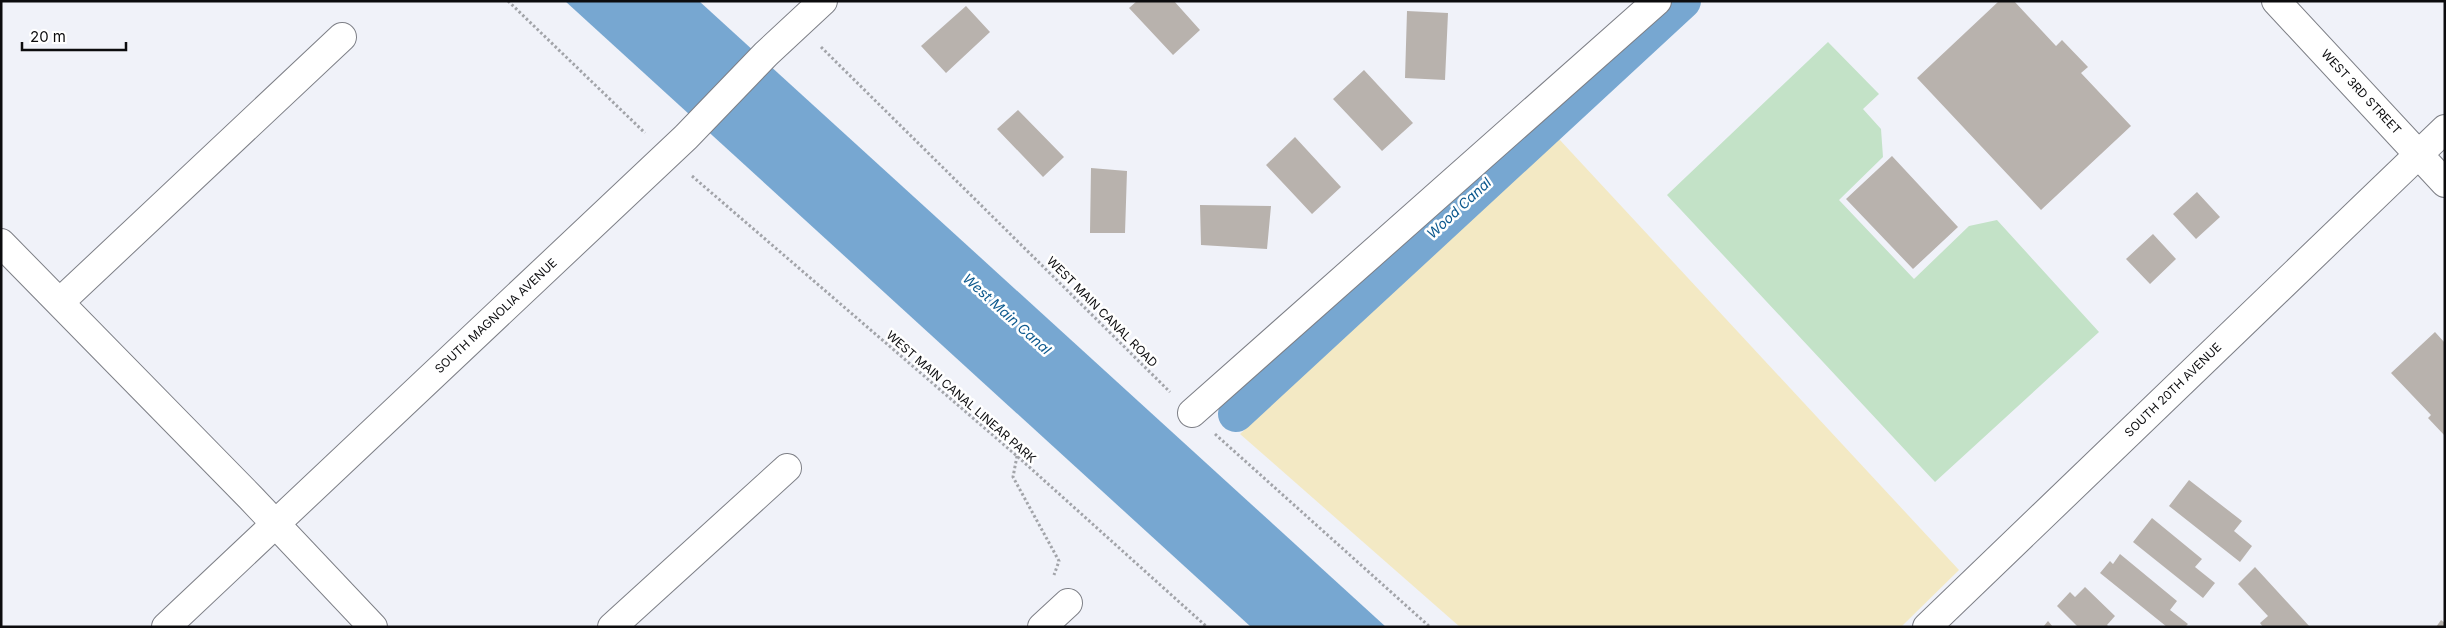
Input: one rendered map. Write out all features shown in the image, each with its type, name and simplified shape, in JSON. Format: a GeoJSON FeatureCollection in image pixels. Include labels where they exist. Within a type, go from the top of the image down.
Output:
{"type":"FeatureCollection","features":[{"type":"Feature","properties":{"kind":"street","name":"SOUTH MAGNOLIA AVENUE"},"geometry":{"type":"LineString","coordinates":[[166,627],[686,137],[766,54],[823,1]]}},
{"type":"Feature","properties":{"kind":"street"},"geometry":{"type":"LineString","coordinates":[[1192,413],[1657,1]]}},
{"type":"Feature","properties":{"kind":"street","name":"WEST 3RD STREET"},"geometry":{"type":"LineString","coordinates":[[2276,1],[2445,183]]}},
{"type":"Feature","properties":{"kind":"street"},"geometry":{"type":"LineString","coordinates":[[60,302],[342,37]]}},
{"type":"Feature","properties":{"kind":"street","name":"SOUTH 20TH AVENUE"},"geometry":{"type":"LineString","coordinates":[[1927,627],[2445,129]]}},
{"type":"Feature","properties":{"kind":"street"},"geometry":{"type":"LineString","coordinates":[[1,243],[276,524],[372,627]]}},
{"type":"Feature","properties":{"kind":"street"},"geometry":{"type":"LineString","coordinates":[[612,627],[787,468]]}},
{"type":"Feature","properties":{"kind":"street"},"geometry":{"type":"LineString","coordinates":[[1042,627],[1068,603]]}},
{"type":"Feature","properties":{"kind":"path"},"geometry":{"type":"LineString","coordinates":[[508,1],[644,132]]}},
{"type":"Feature","properties":{"kind":"path","name":"WEST MAIN CANAL ROAD"},"geometry":{"type":"LineString","coordinates":[[797,24],[1192,413],[1430,627]]}},
{"type":"Feature","properties":{"kind":"path","name":"WEST MAIN CANAL LINEAR PARK"},"geometry":{"type":"LineString","coordinates":[[700,184],[1017,456],[1207,627]]}},
{"type":"Feature","properties":{"kind":"path"},"geometry":{"type":"LineString","coordinates":[[1017,456],[1013,477],[1059,561],[1053,580]]}},
{"type":"Feature","properties":{"kind":"green space"},"geometry":{"type":"Polygon","coordinates":[[[1828,42],[1879,94],[1863,109],[1881,129],[1883,157],[1839,200],[1914,279],[1969,226],[1997,220],[2099,332],[1935,482],[1667,195],[1828,42]]]}},
{"type":"Feature","properties":{"kind":"sand"},"geometry":{"type":"Polygon","coordinates":[[[1559,139],[1959,570],[1901,627],[1460,627],[1240,434],[1559,139]]]}},
{"type":"Feature","properties":{"kind":"water","name":"West Main Canal"},"geometry":{"type":"Polygon","coordinates":[[[565,1],[699,1],[1386,627],[1251,627],[565,1]]]}},
{"type":"Feature","properties":{"kind":"building"},"geometry":{"type":"Polygon","coordinates":[[[1137,1],[1174,1],[1200,30],[1173,55],[1129,8],[1137,1]]]}},
{"type":"Feature","properties":{"kind":"building"},"geometry":{"type":"Polygon","coordinates":[[[1999,1],[2014,1],[2056,46],[2062,40],[2088,67],[2081,73],[2131,126],[2041,210],[1917,78],[1999,1]]]}},
{"type":"Feature","properties":{"kind":"building"},"geometry":{"type":"Polygon","coordinates":[[[966,6],[990,32],[946,73],[921,46],[966,6]]]}},
{"type":"Feature","properties":{"kind":"building"},"geometry":{"type":"Polygon","coordinates":[[[1407,11],[1448,13],[1445,80],[1405,78],[1407,11]]]}},
{"type":"Feature","properties":{"kind":"building"},"geometry":{"type":"Polygon","coordinates":[[[1364,70],[1413,123],[1382,151],[1333,99],[1364,70]]]}},
{"type":"Feature","properties":{"kind":"building"},"geometry":{"type":"Polygon","coordinates":[[[1018,110],[1064,157],[1043,177],[997,129],[1018,110]]]}},
{"type":"Feature","properties":{"kind":"building"},"geometry":{"type":"Polygon","coordinates":[[[1295,137],[1341,187],[1312,214],[1266,165],[1295,137]]]}},
{"type":"Feature","properties":{"kind":"building"},"geometry":{"type":"Polygon","coordinates":[[[1892,156],[1958,227],[1913,269],[1846,199],[1892,156]]]}},
{"type":"Feature","properties":{"kind":"building"},"geometry":{"type":"Polygon","coordinates":[[[1091,168],[1127,171],[1125,233],[1090,233],[1091,168]]]}},
{"type":"Feature","properties":{"kind":"building"},"geometry":{"type":"Polygon","coordinates":[[[2197,192],[2220,217],[2196,239],[2173,214],[2197,192]]]}},
{"type":"Feature","properties":{"kind":"building"},"geometry":{"type":"Polygon","coordinates":[[[1200,205],[1271,206],[1267,249],[1201,245],[1200,205]]]}},
{"type":"Feature","properties":{"kind":"building"},"geometry":{"type":"Polygon","coordinates":[[[2153,234],[2176,259],[2150,284],[2126,259],[2153,234]]]}},
{"type":"Feature","properties":{"kind":"building"},"geometry":{"type":"Polygon","coordinates":[[[2435,332],[2445,343],[2445,436],[2428,418],[2431,415],[2391,373],[2435,332]]]}},
{"type":"Feature","properties":{"kind":"building"},"geometry":{"type":"Polygon","coordinates":[[[2189,480],[2242,521],[2234,531],[2252,546],[2240,562],[2169,506],[2189,480]]]}},
{"type":"Feature","properties":{"kind":"building"},"geometry":{"type":"Polygon","coordinates":[[[2152,518],[2202,559],[2195,567],[2215,583],[2203,598],[2133,542],[2152,518]]]}},
{"type":"Feature","properties":{"kind":"building"},"geometry":{"type":"Polygon","coordinates":[[[2120,554],[2177,601],[2170,610],[2188,624],[2185,627],[2167,627],[2100,573],[2110,561],[2113,564],[2120,554]]]}},
{"type":"Feature","properties":{"kind":"building"},"geometry":{"type":"Polygon","coordinates":[[[2255,567],[2310,627],[2263,627],[2260,623],[2268,616],[2238,584],[2255,567]]]}},
{"type":"Feature","properties":{"kind":"building"},"geometry":{"type":"Polygon","coordinates":[[[2085,587],[2115,616],[2107,625],[2109,627],[2078,627],[2057,606],[2070,592],[2075,597],[2085,587]]]}},
{"type":"Feature","properties":{"kind":"building"},"geometry":{"type":"Polygon","coordinates":[[[2441,620],[2445,623],[2445,627],[2436,627],[2441,620]]]}},
{"type":"Feature","properties":{"kind":"building"},"geometry":{"type":"Polygon","coordinates":[[[2048,621],[2053,627],[2043,627],[2048,621]]]}},
{"type":"Feature","properties":{"kind":"waterway","name":"Wood Canal"},"geometry":{"type":"LineString","coordinates":[[1236,414],[1683,1]]}}]}
